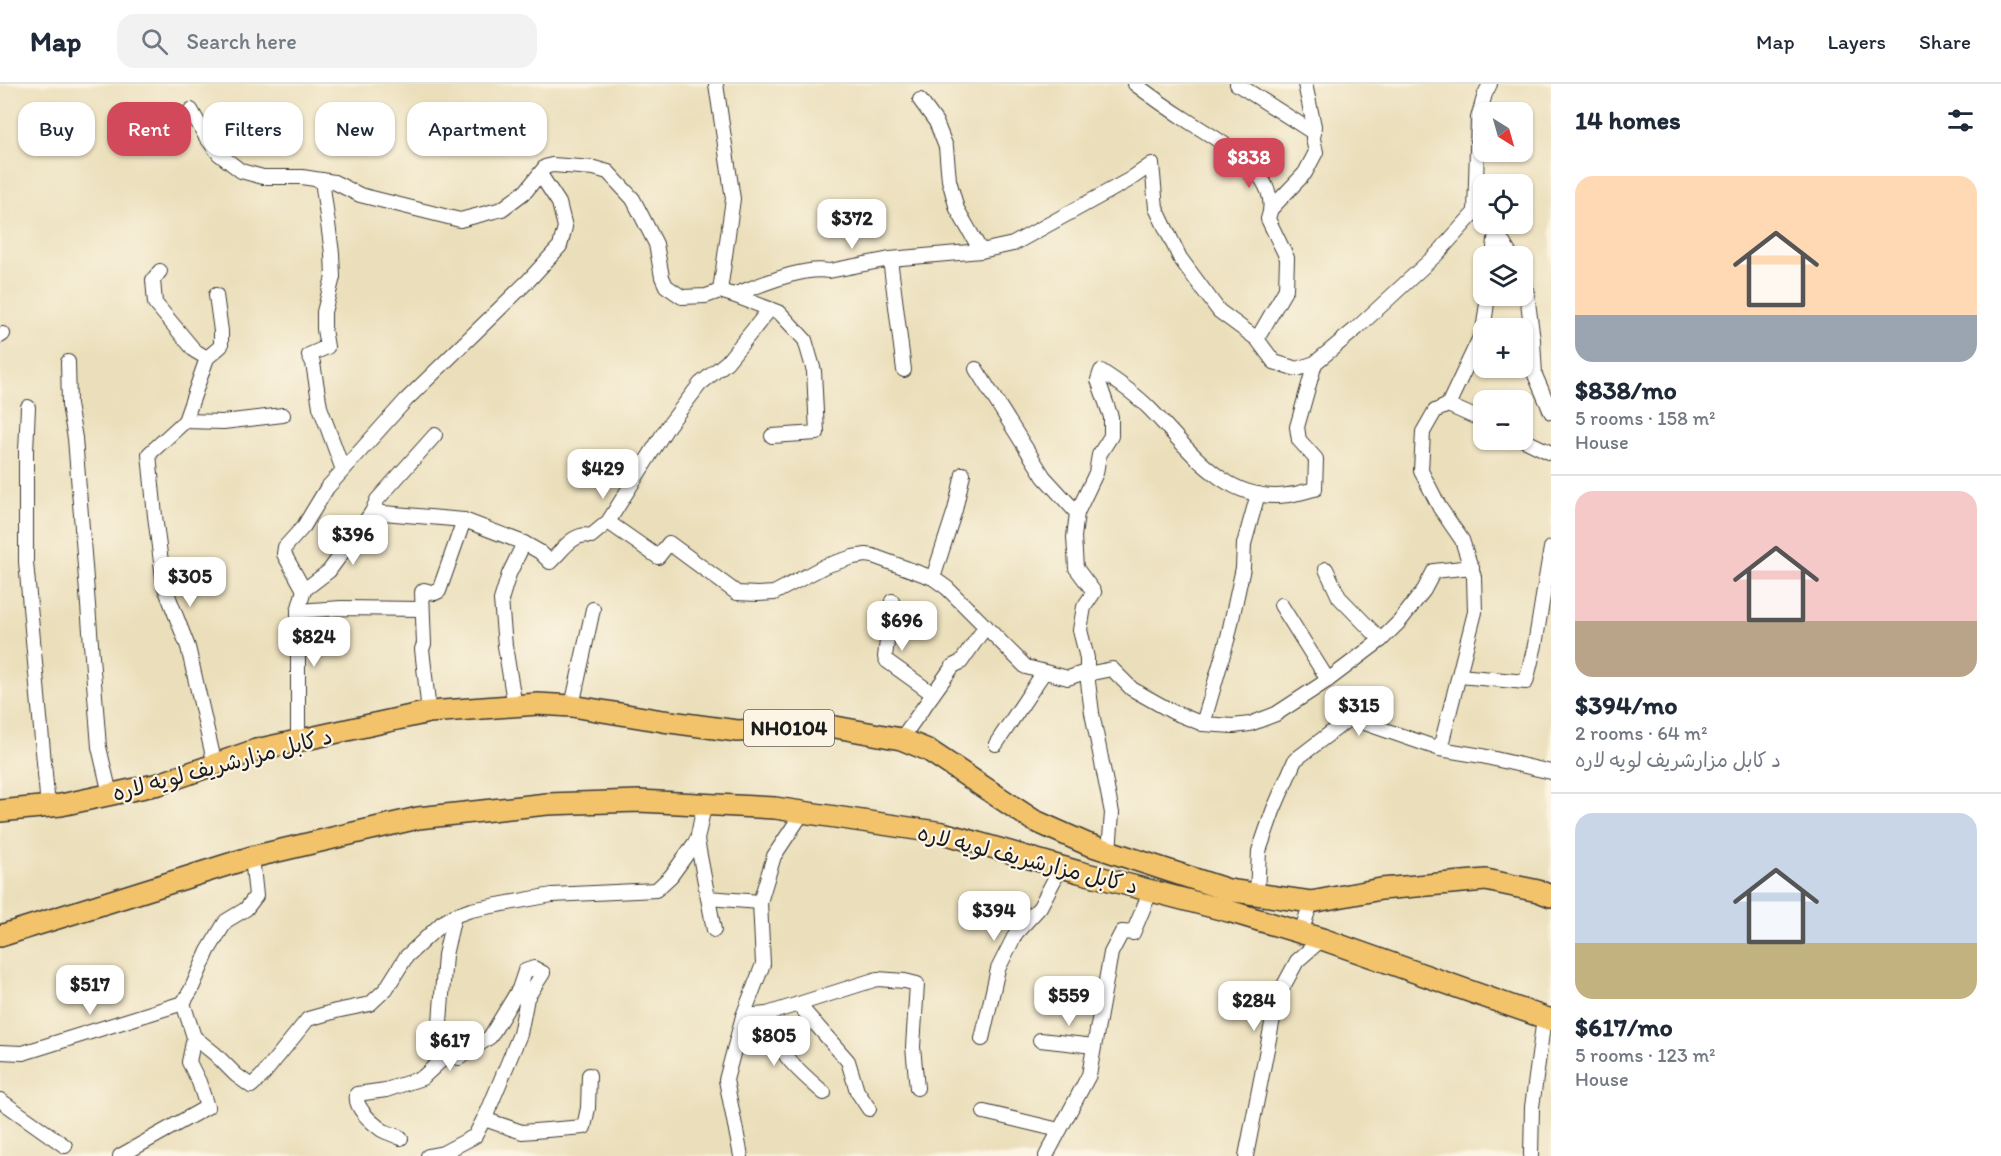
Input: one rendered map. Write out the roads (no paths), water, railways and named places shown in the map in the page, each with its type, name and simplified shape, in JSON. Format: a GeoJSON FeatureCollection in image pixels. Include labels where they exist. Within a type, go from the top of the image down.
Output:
{"type":"FeatureCollection","features":[{"type":"Feature","properties":{"kind":"highway","name":"د کابل مزارشریف لویه لاره"},"geometry":{"type":"LineString","coordinates":[[0,811],[48,807],[159,784],[256,750],[429,712],[538,704],[572,706],[737,731],[830,726],[901,739],[928,750],[1033,820],[1087,844],[1228,890],[1311,902],[1381,889],[1486,880],[1551,896]]}},
{"type":"Feature","properties":{"kind":"highway","name":"د کابل مزارشریف لویه لاره"},"geometry":{"type":"LineString","coordinates":[[0,936],[252,857],[417,818],[547,804],[639,801],[775,808],[943,834],[1151,890],[1322,939],[1547,1019]]}},
{"type":"Feature","properties":{"kind":"street"},"geometry":{"type":"LineString","coordinates":[[716,84],[733,199],[726,293]]}},
{"type":"Feature","properties":{"kind":"street"},"geometry":{"type":"LineString","coordinates":[[1135,84],[1241,155],[1263,180],[1272,209]]}},
{"type":"Feature","properties":{"kind":"street"},"geometry":{"type":"LineString","coordinates":[[1237,84],[1314,132]]}},
{"type":"Feature","properties":{"kind":"street"},"geometry":{"type":"LineString","coordinates":[[1257,339],[1286,289],[1287,258],[1268,219],[1272,209],[1305,173],[1316,152],[1305,84]]}},
{"type":"Feature","properties":{"kind":"street"},"geometry":{"type":"LineString","coordinates":[[1479,174],[1478,118],[1490,84]]}},
{"type":"Feature","properties":{"kind":"street"},"geometry":{"type":"LineString","coordinates":[[920,100],[936,122],[946,147],[949,180],[957,208],[981,251]]}},
{"type":"Feature","properties":{"kind":"street"},"geometry":{"type":"LineString","coordinates":[[191,110],[206,137],[219,154],[241,171],[263,177],[302,177],[334,182],[360,195],[460,220],[502,209],[526,191],[545,167],[552,165],[594,168],[608,172],[633,199],[656,244],[662,277],[666,286],[682,297],[726,293],[820,269],[829,271],[890,259],[981,251],[1013,244],[1120,185],[1152,164],[1156,208],[1180,258],[1219,311],[1257,339],[1274,362],[1297,369],[1315,363],[1385,303],[1473,218]]}},
{"type":"Feature","properties":{"kind":"street"},"geometry":{"type":"LineString","coordinates":[[304,590],[284,554],[285,547],[304,526],[327,488],[406,400],[529,280],[560,246],[565,227],[559,203],[540,174]]}},
{"type":"Feature","properties":{"kind":"street"},"geometry":{"type":"LineString","coordinates":[[322,180],[333,277],[324,312],[327,347],[309,355],[313,363],[321,407],[343,470]]}},
{"type":"Feature","properties":{"kind":"street"},"geometry":{"type":"LineString","coordinates":[[890,259],[904,370]]}},
{"type":"Feature","properties":{"kind":"street"},"geometry":{"type":"LineString","coordinates":[[160,271],[153,280],[155,303],[195,351],[207,358]]}},
{"type":"Feature","properties":{"kind":"street"},"geometry":{"type":"LineString","coordinates":[[726,293],[780,313],[805,340],[813,371],[817,433],[772,436]]}},
{"type":"Feature","properties":{"kind":"street"},"geometry":{"type":"LineString","coordinates":[[215,765],[188,647],[165,585],[149,454],[185,421],[207,358],[221,346],[216,295]]}},
{"type":"Feature","properties":{"kind":"street"},"geometry":{"type":"LineString","coordinates":[[1440,749],[1475,612],[1472,567],[1462,540],[1440,508],[1421,471],[1423,432],[1435,411],[1449,405],[1483,331],[1487,306]]}},
{"type":"Feature","properties":{"kind":"street"},"geometry":{"type":"LineString","coordinates":[[1529,306],[1535,375],[1551,412]]}},
{"type":"Feature","properties":{"kind":"street"},"geometry":{"type":"LineString","coordinates":[[372,512],[464,520],[524,543],[540,552],[550,562],[577,536],[583,533],[591,536],[608,522],[668,426],[700,384],[728,362],[770,309]]}},
{"type":"Feature","properties":{"kind":"street"},"geometry":{"type":"LineString","coordinates":[[68,362],[69,405],[75,438],[99,747],[110,795]]}},
{"type":"Feature","properties":{"kind":"street"},"geometry":{"type":"LineString","coordinates":[[1109,851],[1112,813],[1092,713],[1087,658],[1080,630],[1084,607],[1094,592],[1076,568],[1074,537],[1077,513],[1096,473],[1099,455],[1111,436],[1111,417],[1098,380],[1101,371],[1129,389],[1205,468],[1233,486],[1258,494],[1286,495],[1315,489],[1316,459],[1299,440],[1297,427],[1315,363]]}},
{"type":"Feature","properties":{"kind":"street"},"geometry":{"type":"LineString","coordinates":[[976,369],[1044,477],[1077,513]]}},
{"type":"Feature","properties":{"kind":"street"},"geometry":{"type":"LineString","coordinates":[[1449,405],[1473,416]]}},
{"type":"Feature","properties":{"kind":"street"},"geometry":{"type":"LineString","coordinates":[[28,407],[26,562],[48,807]]}},
{"type":"Feature","properties":{"kind":"street"},"geometry":{"type":"LineString","coordinates":[[185,421],[223,422],[283,415]]}},
{"type":"Feature","properties":{"kind":"street"},"geometry":{"type":"LineString","coordinates":[[298,741],[298,611],[304,590],[329,571],[372,512],[377,500],[435,435]]}},
{"type":"Feature","properties":{"kind":"street"},"geometry":{"type":"LineString","coordinates":[[1533,444],[1551,453]]}},
{"type":"Feature","properties":{"kind":"street"},"geometry":{"type":"LineString","coordinates":[[933,578],[955,510],[963,474]]}},
{"type":"Feature","properties":{"kind":"street"},"geometry":{"type":"LineString","coordinates":[[1203,724],[1228,637],[1243,568],[1245,544],[1258,494]]}},
{"type":"Feature","properties":{"kind":"street"},"geometry":{"type":"LineString","coordinates":[[429,712],[422,649],[424,644],[423,590],[437,593],[439,591],[464,520]]}},
{"type":"Feature","properties":{"kind":"street"},"geometry":{"type":"LineString","coordinates":[[608,522],[658,557],[669,543],[737,592],[774,593],[825,566],[866,555],[933,578],[947,588],[1026,667],[1068,678],[1087,672],[1112,669],[1132,690],[1173,711],[1203,724],[1233,726],[1250,724],[1276,714],[1329,680],[1381,640],[1400,621],[1424,590],[1434,571],[1472,567]]}},
{"type":"Feature","properties":{"kind":"street"},"geometry":{"type":"LineString","coordinates":[[515,707],[505,646],[501,600],[509,574],[524,543]]}},
{"type":"Feature","properties":{"kind":"street"},"geometry":{"type":"LineString","coordinates":[[1459,676],[1526,682],[1535,645],[1551,548]]}},
{"type":"Feature","properties":{"kind":"street"},"geometry":{"type":"LineString","coordinates":[[1326,569],[1339,597],[1381,640]]}},
{"type":"Feature","properties":{"kind":"street"},"geometry":{"type":"LineString","coordinates":[[892,601],[885,657],[887,661],[933,694]]}},
{"type":"Feature","properties":{"kind":"street"},"geometry":{"type":"LineString","coordinates":[[1281,605],[1329,680]]}},
{"type":"Feature","properties":{"kind":"street"},"geometry":{"type":"LineString","coordinates":[[298,611],[341,608],[422,609]]}},
{"type":"Feature","properties":{"kind":"street"},"geometry":{"type":"LineString","coordinates":[[572,706],[593,609]]}},
{"type":"Feature","properties":{"kind":"street"},"geometry":{"type":"LineString","coordinates":[[901,739],[954,664],[961,662],[986,626]]}},
{"type":"Feature","properties":{"kind":"street"},"geometry":{"type":"LineString","coordinates":[[996,744],[1044,672]]}},
{"type":"Feature","properties":{"kind":"street"},"geometry":{"type":"LineString","coordinates":[[1257,894],[1259,851],[1273,810],[1295,760],[1350,718],[1440,749],[1551,772]]}},
{"type":"Feature","properties":{"kind":"street"},"geometry":{"type":"LineString","coordinates":[[704,806],[697,840],[714,930]]}},
{"type":"Feature","properties":{"kind":"street"},"geometry":{"type":"LineString","coordinates":[[741,1156],[726,1080],[743,1016],[763,964],[760,902],[774,856],[803,812]]}},
{"type":"Feature","properties":{"kind":"street"},"geometry":{"type":"LineString","coordinates":[[194,1037],[251,1086],[308,1019],[370,1004],[386,989],[406,957],[454,916],[471,910],[552,895],[656,890],[671,876],[697,840]]}},
{"type":"Feature","properties":{"kind":"street"},"geometry":{"type":"LineString","coordinates":[[0,1052],[23,1053],[183,1003],[208,951],[226,921],[246,909],[256,896],[252,857]]}},
{"type":"Feature","properties":{"kind":"street"},"geometry":{"type":"LineString","coordinates":[[982,1039],[998,969],[1016,933],[1040,907],[1061,867]]}},
{"type":"Feature","properties":{"kind":"street"},"geometry":{"type":"LineString","coordinates":[[1046,1156],[1089,1075],[1105,978],[1114,944],[1122,932],[1133,933],[1151,890]]}},
{"type":"Feature","properties":{"kind":"street"},"geometry":{"type":"LineString","coordinates":[[708,898],[760,902]]}},
{"type":"Feature","properties":{"kind":"street"},"geometry":{"type":"LineString","coordinates":[[1301,933],[1311,902]]}},
{"type":"Feature","properties":{"kind":"street"},"geometry":{"type":"LineString","coordinates":[[447,1055],[439,1036],[445,955],[454,916]]}},
{"type":"Feature","properties":{"kind":"street"},"geometry":{"type":"LineString","coordinates":[[1246,1156],[1277,998],[1297,961],[1322,939]]}},
{"type":"Feature","properties":{"kind":"street"},"geometry":{"type":"LineString","coordinates":[[428,1156],[443,1153],[475,1136],[520,1034],[527,998],[543,973],[534,968],[525,971],[519,989],[490,1037],[459,1058],[447,1055]]}},
{"type":"Feature","properties":{"kind":"street"},"geometry":{"type":"LineString","coordinates":[[743,1016],[767,1014],[877,979],[917,984],[913,1047],[917,1088]]}},
{"type":"Feature","properties":{"kind":"street"},"geometry":{"type":"LineString","coordinates":[[120,1156],[207,1107],[199,1082],[189,1062],[194,1037],[183,1003]]}},
{"type":"Feature","properties":{"kind":"street"},"geometry":{"type":"LineString","coordinates":[[798,1004],[848,1061],[857,1091],[869,1109]]}},
{"type":"Feature","properties":{"kind":"street"},"geometry":{"type":"LineString","coordinates":[[767,1014],[775,1039],[790,1063],[824,1093]]}},
{"type":"Feature","properties":{"kind":"street"},"geometry":{"type":"LineString","coordinates":[[1531,1156],[1532,1107],[1547,1019]]}},
{"type":"Feature","properties":{"kind":"street"},"geometry":{"type":"LineString","coordinates":[[1040,1040],[1094,1046]]}},
{"type":"Feature","properties":{"kind":"street"},"geometry":{"type":"LineString","coordinates":[[401,1137],[383,1130],[357,1106],[352,1091],[386,1090],[422,1078],[447,1055]]}},
{"type":"Feature","properties":{"kind":"street"},"geometry":{"type":"LineString","coordinates":[[484,1119],[522,1132],[584,1127],[588,1108],[589,1075]]}},
{"type":"Feature","properties":{"kind":"street"},"geometry":{"type":"LineString","coordinates":[[0,1100],[65,1146]]}},
{"type":"Feature","properties":{"kind":"street"},"geometry":{"type":"LineString","coordinates":[[984,1112],[1059,1130]]}}]}
